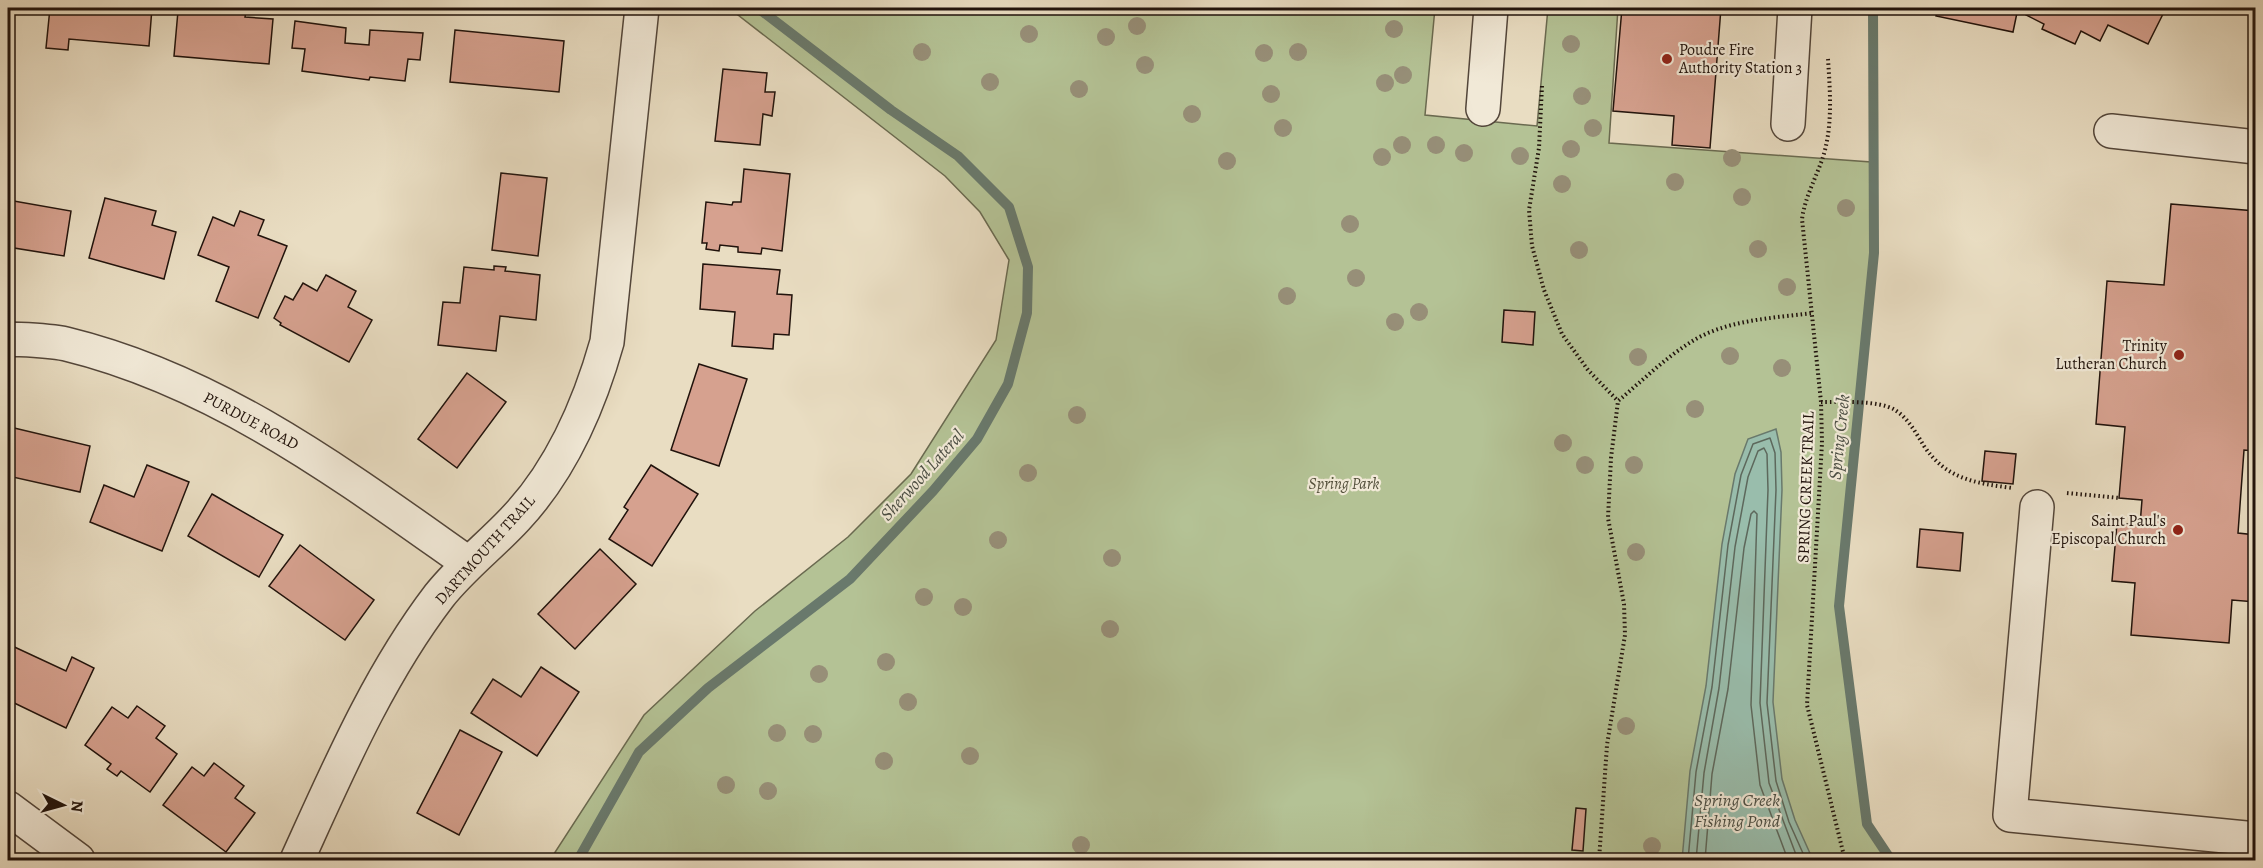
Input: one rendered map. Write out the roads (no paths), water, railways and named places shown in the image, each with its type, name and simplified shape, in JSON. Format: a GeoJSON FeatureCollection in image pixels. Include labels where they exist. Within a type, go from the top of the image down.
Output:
{"type":"FeatureCollection","features":[{"type":"Feature","properties":{"kind":"street","name":"DARTMOUTH TRAIL"},"geometry":{"type":"LineString","coordinates":[[297,861],[346,751],[385,681],[439,597],[468,562],[516,518],[537,492],[571,441],[593,391],[607,342],[642,8]]}},
{"type":"Feature","properties":{"kind":"street"},"geometry":{"type":"LineString","coordinates":[[1483,109],[1491,8]]}},
{"type":"Feature","properties":{"kind":"street"},"geometry":{"type":"LineString","coordinates":[[1788,124],[1795,8]]}},
{"type":"Feature","properties":{"kind":"street"},"geometry":{"type":"LineString","coordinates":[[2110,131],[2256,147]]}},
{"type":"Feature","properties":{"kind":"street","name":"PURDUE ROAD"},"geometry":{"type":"LineString","coordinates":[[8,339],[64,344],[134,365],[217,400],[309,452],[468,562]]}},
{"type":"Feature","properties":{"kind":"street"},"geometry":{"type":"LineString","coordinates":[[2038,496],[2010,815],[2256,839]]}},
{"type":"Feature","properties":{"kind":"street"},"geometry":{"type":"LineString","coordinates":[[8,808],[78,861]]}},
{"type":"Feature","properties":{"kind":"water","name":"Spring Creek Fishing Pond"},"geometry":{"type":"Polygon","coordinates":[[[1776,429],[1781,452],[1782,490],[1773,702],[1782,779],[1795,820],[1813,860],[1682,860],[1690,771],[1706,686],[1722,544],[1735,474],[1748,439],[1776,429]]]}},
{"type":"Feature","properties":{"kind":"waterway","name":"Sherwood Lateral"},"geometry":{"type":"LineString","coordinates":[[578,860],[639,752],[708,688],[850,579],[933,491],[977,439],[1008,384],[1027,313],[1028,267],[1009,207],[958,156],[891,110],[758,8]]}},
{"type":"Feature","properties":{"kind":"waterway","name":"Spring Creek"},"geometry":{"type":"LineString","coordinates":[[1873,8],[1874,253],[1839,606],[1867,824],[1891,860]]}},
{"type":"Feature","properties":{"kind":"place","name":"Poudre Fire Authority Station 3"},"geometry":{"type":"Point","coordinates":[1667,59]}},
{"type":"Feature","properties":{"kind":"place","name":"Trinity Lutheran Church"},"geometry":{"type":"Point","coordinates":[2179,355]}},
{"type":"Feature","properties":{"kind":"place","name":"Saint Paul's Episcopal Church"},"geometry":{"type":"Point","coordinates":[2178,530]}},
{"type":"Feature","properties":{"kind":"park label","name":"Spring Park"},"geometry":{"type":"Point","coordinates":[1344,484]}}]}
